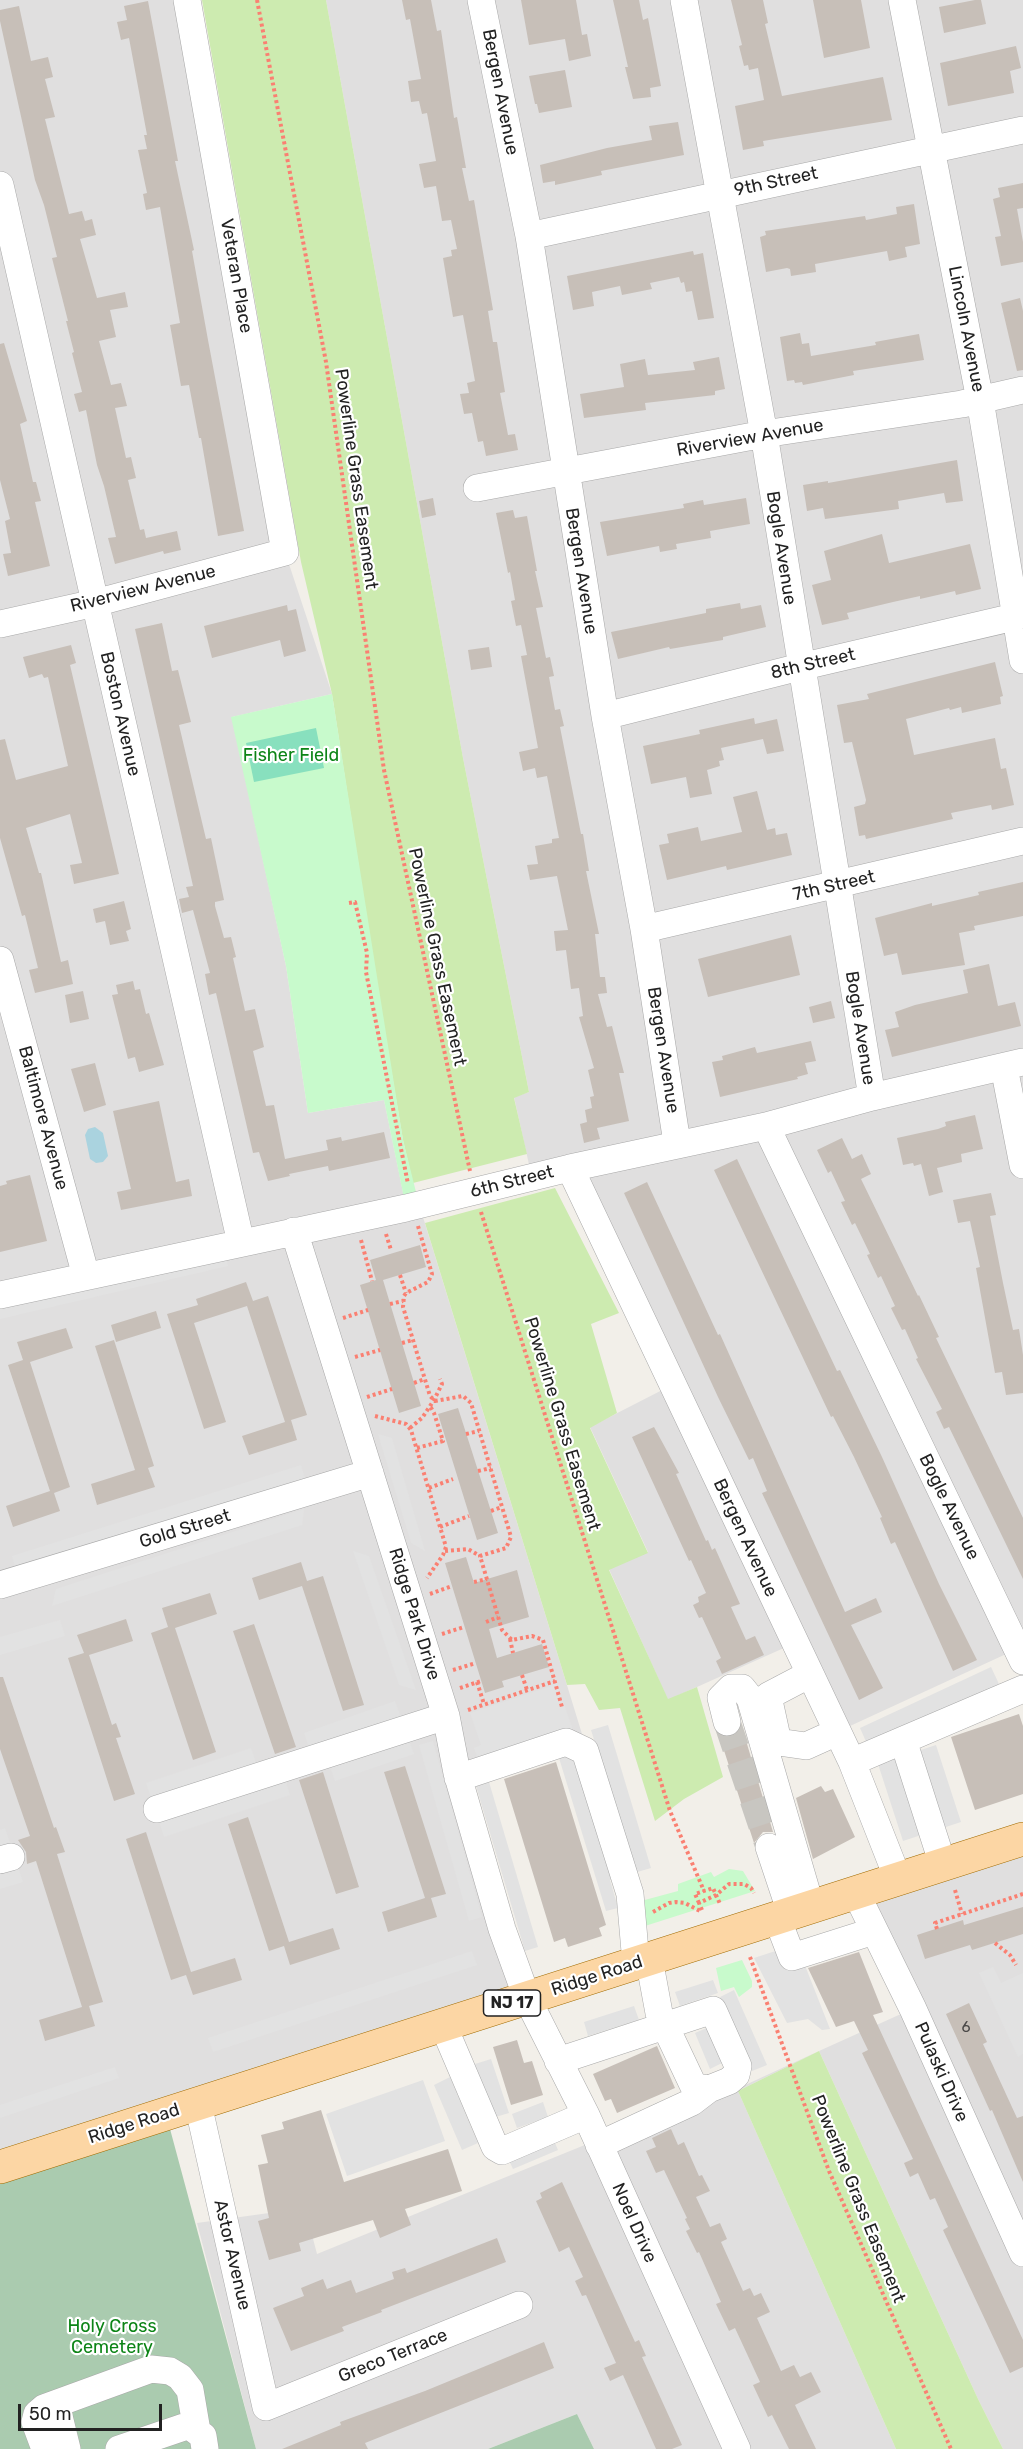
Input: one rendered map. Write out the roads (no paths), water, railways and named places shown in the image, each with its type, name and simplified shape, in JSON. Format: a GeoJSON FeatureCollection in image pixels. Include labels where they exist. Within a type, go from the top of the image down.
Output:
{"type":"FeatureCollection","features":[{"type":"Feature","properties":{"kind":"main road","name":"Ridge Road"},"geometry":{"type":"LineString","coordinates":[[0,2167],[898,1879],[949,1877],[1023,1839]]}},
{"type":"Feature","properties":{"kind":"street","name":"Veteran Place"},"geometry":{"type":"LineString","coordinates":[[187,0],[285,552]]}},
{"type":"Feature","properties":{"kind":"street","name":"Bergen Avenue"},"geometry":{"type":"LineString","coordinates":[[481,0],[529,236],[565,471],[605,716],[644,929],[677,1143]]}},
{"type":"Feature","properties":{"kind":"street","name":"Bogle Avenue"},"geometry":{"type":"LineString","coordinates":[[684,0],[764,434],[800,667],[872,1097]]}},
{"type":"Feature","properties":{"kind":"street","name":"Lincoln Avenue"},"geometry":{"type":"LineString","coordinates":[[902,0],[980,400],[1019,616],[1023,660]]}},
{"type":"Feature","properties":{"kind":"street","name":"9th Street"},"geometry":{"type":"LineString","coordinates":[[529,236],[932,147],[1023,130]]}},
{"type":"Feature","properties":{"kind":"street","name":"Boston Avenue"},"geometry":{"type":"LineString","coordinates":[[0,185],[241,1243]]}},
{"type":"Feature","properties":{"kind":"street","name":"Riverview Avenue"},"geometry":{"type":"LineString","coordinates":[[477,488],[764,434],[980,400],[1023,390]]}},
{"type":"Feature","properties":{"kind":"street","name":"Riverview Avenue"},"geometry":{"type":"LineString","coordinates":[[0,624],[95,603],[285,552]]}},
{"type":"Feature","properties":{"kind":"street","name":"8th Street"},"geometry":{"type":"LineString","coordinates":[[605,716],[800,667],[1019,616]]}},
{"type":"Feature","properties":{"kind":"street","name":"7th Street"},"geometry":{"type":"LineString","coordinates":[[644,929],[1023,840]]}},
{"type":"Feature","properties":{"kind":"street","name":"Baltimore Avenue"},"geometry":{"type":"LineString","coordinates":[[0,960],[86,1275]]}},
{"type":"Feature","properties":{"kind":"street","name":"6th Street"},"geometry":{"type":"LineString","coordinates":[[0,1295],[412,1206],[677,1143],[766,1126],[872,1097],[1013,1065]]}},
{"type":"Feature","properties":{"kind":"street"},"geometry":{"type":"LineString","coordinates":[[1013,1065],[1023,1165]]}},
{"type":"Feature","properties":{"kind":"street","name":"Bogle Avenue"},"geometry":{"type":"LineString","coordinates":[[766,1126],[1023,1661]]}},
{"type":"Feature","properties":{"kind":"street","name":"Bergen Avenue"},"geometry":{"type":"LineString","coordinates":[[570,1168],[852,1762],[898,1879]]}},
{"type":"Feature","properties":{"kind":"street","name":"Ridge Park Drive"},"geometry":{"type":"LineString","coordinates":[[294,1231],[447,1721],[458,1778],[502,1929],[526,1998]]}},
{"type":"Feature","properties":{"kind":"street","name":"Gold Street"},"geometry":{"type":"LineString","coordinates":[[0,1584],[370,1473]]}},
{"type":"Feature","properties":{"kind":"street"},"geometry":{"type":"LineString","coordinates":[[810,1674],[768,1696],[778,1742],[806,1746],[837,1732]]}},
{"type":"Feature","properties":{"kind":"street"},"geometry":{"type":"LineString","coordinates":[[728,1722],[721,1698],[731,1688],[742,1688],[750,1698],[793,1913],[792,1957],[874,1931]]}},
{"type":"Feature","properties":{"kind":"street"},"geometry":{"type":"LineString","coordinates":[[852,1762],[1023,1689]]}},
{"type":"Feature","properties":{"kind":"street"},"geometry":{"type":"LineString","coordinates":[[157,1809],[447,1721]]}},
{"type":"Feature","properties":{"kind":"street"},"geometry":{"type":"LineString","coordinates":[[903,1740],[949,1877]]}},
{"type":"Feature","properties":{"kind":"street"},"geometry":{"type":"LineString","coordinates":[[458,1778],[566,1742],[585,1751],[602,1798],[630,1894],[643,1961],[659,2013],[698,2093]]}},
{"type":"Feature","properties":{"kind":"street"},"geometry":{"type":"LineString","coordinates":[[769,1847],[793,1913]]}},
{"type":"Feature","properties":{"kind":"street","name":"Pulaski Drive"},"geometry":{"type":"LineString","coordinates":[[856,1893],[913,2009],[1023,2253]]}},
{"type":"Feature","properties":{"kind":"street","name":"Noel Drive"},"geometry":{"type":"LineString","coordinates":[[526,1998],[586,2115],[737,2449]]}},
{"type":"Feature","properties":{"kind":"street"},"geometry":{"type":"LineString","coordinates":[[558,2061],[712,2010],[738,2070],[729,2081],[698,2093],[599,2145]]}},
{"type":"Feature","properties":{"kind":"street"},"geometry":{"type":"LineString","coordinates":[[443,2025],[495,2147],[502,2151],[586,2115]]}},
{"type":"Feature","properties":{"kind":"street","name":"Astor Avenue"},"geometry":{"type":"LineString","coordinates":[[198,2104],[266,2407]]}},
{"type":"Feature","properties":{"kind":"street","name":"Greco Terrace"},"geometry":{"type":"LineString","coordinates":[[266,2407],[519,2305]]}},
{"type":"Feature","properties":{"kind":"street"},"geometry":{"type":"LineString","coordinates":[[45,2449],[35,2422],[37,2414],[44,2408],[151,2369],[170,2371],[180,2377],[190,2390],[201,2440]]}},
{"type":"Feature","properties":{"kind":"street"},"geometry":{"type":"LineString","coordinates":[[57,2404],[67,2449]]}},
{"type":"Feature","properties":{"kind":"street"},"geometry":{"type":"LineString","coordinates":[[119,2449],[184,2427],[191,2427],[201,2440]]}},
{"type":"Feature","properties":{"kind":"water"},"geometry":{"type":"Polygon","coordinates":[[[95,1127],[103,1133],[108,1156],[103,1162],[96,1163],[90,1159],[85,1135],[88,1129],[95,1127]]]}},
{"type":"Feature","properties":{"kind":"tunnel"},"geometry":{"type":"LineString","coordinates":[[727,1722],[769,1847]]}},
{"type":"Feature","properties":{"kind":"park label","name":"Fisher Field"},"geometry":{"type":"Point","coordinates":[291,756]}},
{"type":"Feature","properties":{"kind":"park label","name":"Holy Cross Cemetery"},"geometry":{"type":"Point","coordinates":[112,2337]}}]}
